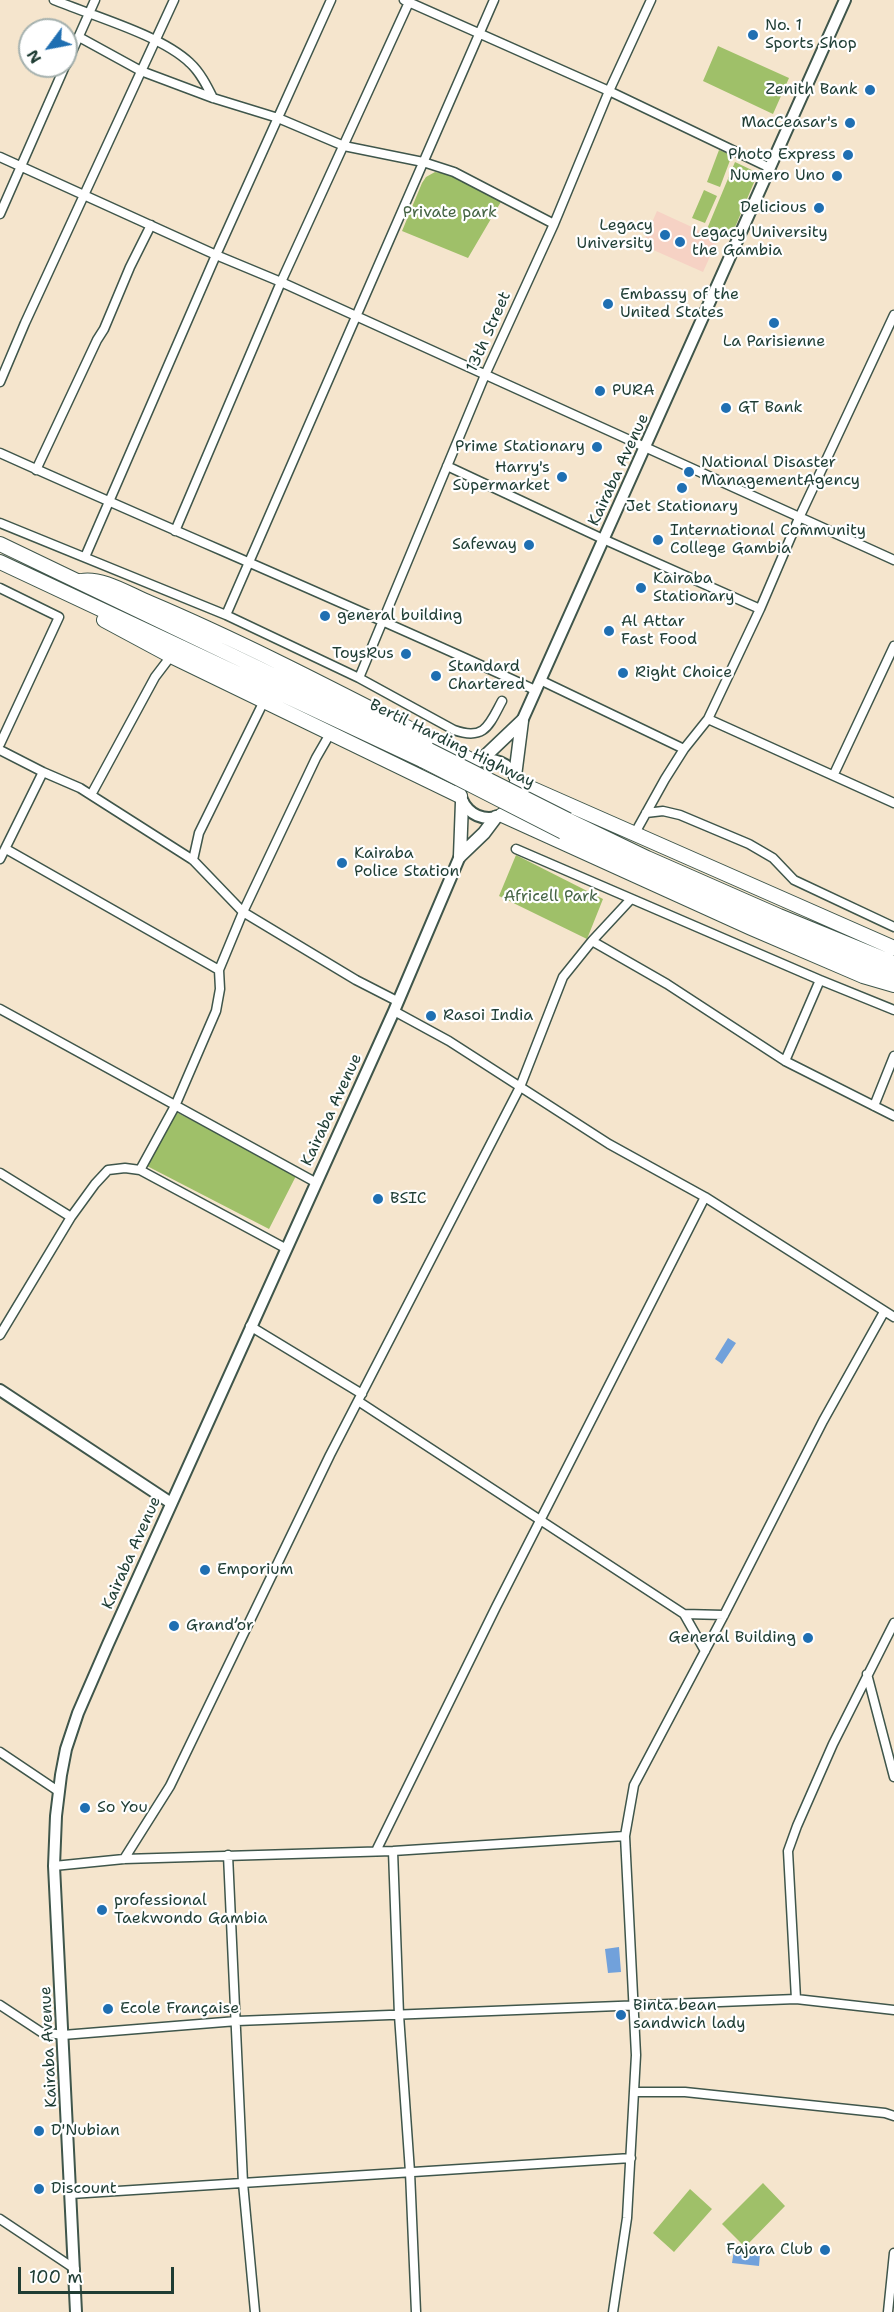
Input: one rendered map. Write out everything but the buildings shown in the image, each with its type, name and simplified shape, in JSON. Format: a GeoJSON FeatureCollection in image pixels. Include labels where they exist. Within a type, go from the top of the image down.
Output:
{"type":"FeatureCollection","features":[{"type":"Feature","properties":{"kind":"main road","name":"Bertil Harding Highway"},"geometry":{"type":"LineString","coordinates":[[0,544],[72,588]]}},
{"type":"Feature","properties":{"kind":"main road","name":"Bertil Harding Highway"},"geometry":{"type":"LineString","coordinates":[[0,562],[72,588],[429,750],[647,858],[894,963]]}},
{"type":"Feature","properties":{"kind":"main road"},"geometry":{"type":"LineString","coordinates":[[460,856],[461,799],[331,732],[171,656],[90,613],[77,604],[72,588],[87,580],[104,584],[190,620],[478,761],[522,721]]}},
{"type":"Feature","properties":{"kind":"main road","name":"Bertil Harding Highway"},"geometry":{"type":"LineString","coordinates":[[103,602],[642,869],[894,976]]}},
{"type":"Feature","properties":{"kind":"main road"},"geometry":{"type":"LineString","coordinates":[[522,721],[516,779],[894,948]]}},
{"type":"Feature","properties":{"kind":"main road"},"geometry":{"type":"LineString","coordinates":[[460,856],[499,816],[863,976],[894,985]]}},
{"type":"Feature","properties":{"kind":"street"},"geometry":{"type":"LineString","coordinates":[[54,0],[156,40],[176,51],[191,64],[207,85],[213,98]]}},
{"type":"Feature","properties":{"kind":"street"},"geometry":{"type":"LineString","coordinates":[[95,0],[79,37],[141,71],[213,98],[278,118],[344,146],[423,162],[454,172],[554,224]]}},
{"type":"Feature","properties":{"kind":"street"},"geometry":{"type":"LineString","coordinates":[[0,382],[25,322],[174,0]]}},
{"type":"Feature","properties":{"kind":"street"},"geometry":{"type":"LineString","coordinates":[[85,557],[216,255],[331,0]]}},
{"type":"Feature","properties":{"kind":"street"},"geometry":{"type":"LineString","coordinates":[[226,615],[358,318],[494,0]]}},
{"type":"Feature","properties":{"kind":"street","name":"13th Street"},"geometry":{"type":"LineString","coordinates":[[359,678],[485,375],[554,224],[609,91],[651,0]]}},
{"type":"Feature","properties":{"kind":"street","name":"Kairaba Avenue"},"geometry":{"type":"LineString","coordinates":[[522,721],[845,0]]}},
{"type":"Feature","properties":{"kind":"street"},"geometry":{"type":"LineString","coordinates":[[175,531],[281,282],[408,1],[609,91],[770,168]]}},
{"type":"Feature","properties":{"kind":"street"},"geometry":{"type":"LineString","coordinates":[[0,214],[60,78]]}},
{"type":"Feature","properties":{"kind":"street"},"geometry":{"type":"LineString","coordinates":[[0,157],[894,560]]}},
{"type":"Feature","properties":{"kind":"street"},"geometry":{"type":"LineString","coordinates":[[36,470],[151,225]]}},
{"type":"Feature","properties":{"kind":"street"},"geometry":{"type":"LineString","coordinates":[[635,833],[684,749],[708,719],[894,315]]}},
{"type":"Feature","properties":{"kind":"street"},"geometry":{"type":"LineString","coordinates":[[0,453],[248,563],[684,749]]}},
{"type":"Feature","properties":{"kind":"street"},"geometry":{"type":"LineString","coordinates":[[447,466],[760,609]]}},
{"type":"Feature","properties":{"kind":"street"},"geometry":{"type":"LineString","coordinates":[[0,523],[226,615],[359,678],[465,734],[478,733],[487,728],[502,701]]}},
{"type":"Feature","properties":{"kind":"street"},"geometry":{"type":"LineString","coordinates":[[0,588],[59,617],[0,744]]}},
{"type":"Feature","properties":{"kind":"street"},"geometry":{"type":"LineString","coordinates":[[834,774],[893,651]]}},
{"type":"Feature","properties":{"kind":"street"},"geometry":{"type":"LineString","coordinates":[[91,795],[155,677],[171,656]]}},
{"type":"Feature","properties":{"kind":"street"},"geometry":{"type":"LineString","coordinates":[[193,860],[199,833],[264,701]]}},
{"type":"Feature","properties":{"kind":"street"},"geometry":{"type":"LineString","coordinates":[[708,719],[894,803]]}},
{"type":"Feature","properties":{"kind":"street"},"geometry":{"type":"LineString","coordinates":[[140,1170],[176,1106],[216,1011],[220,989],[219,970],[243,912],[316,758],[331,732]]}},
{"type":"Feature","properties":{"kind":"street"},"geometry":{"type":"LineString","coordinates":[[0,750],[80,788],[193,860],[243,912],[356,980],[609,1144],[705,1197],[894,1317]]}},
{"type":"Feature","properties":{"kind":"street"},"geometry":{"type":"LineString","coordinates":[[478,761],[501,762],[516,779],[515,801],[499,816],[476,815],[461,799],[462,776],[478,761]]}},
{"type":"Feature","properties":{"kind":"street"},"geometry":{"type":"LineString","coordinates":[[0,859],[43,772]]}},
{"type":"Feature","properties":{"kind":"street"},"geometry":{"type":"LineString","coordinates":[[646,813],[663,811],[680,815],[749,844],[773,858],[794,880],[893,925]]}},
{"type":"Feature","properties":{"kind":"street"},"geometry":{"type":"LineString","coordinates":[[6,849],[219,970]]}},
{"type":"Feature","properties":{"kind":"street"},"geometry":{"type":"LineString","coordinates":[[516,849],[820,981],[894,1010]]}},
{"type":"Feature","properties":{"kind":"street","name":"Kairaba Avenue"},"geometry":{"type":"LineString","coordinates":[[76,2312],[54,1866],[58,1791],[66,1749],[78,1713],[460,856]]}},
{"type":"Feature","properties":{"kind":"street"},"geometry":{"type":"LineString","coordinates":[[124,1859],[170,1786],[360,1397],[520,1087],[563,977],[631,899]]}},
{"type":"Feature","properties":{"kind":"street"},"geometry":{"type":"LineString","coordinates":[[592,942],[667,984],[785,1061],[894,1116]]}},
{"type":"Feature","properties":{"kind":"street"},"geometry":{"type":"LineString","coordinates":[[785,1061],[820,981]]}},
{"type":"Feature","properties":{"kind":"street"},"geometry":{"type":"LineString","coordinates":[[0,1010],[315,1182]]}},
{"type":"Feature","properties":{"kind":"street"},"geometry":{"type":"LineString","coordinates":[[874,1106],[894,1056]]}},
{"type":"Feature","properties":{"kind":"street"},"geometry":{"type":"LineString","coordinates":[[0,1335],[71,1217],[94,1184],[108,1170],[125,1168],[140,1170],[285,1248]]}},
{"type":"Feature","properties":{"kind":"street"},"geometry":{"type":"LineString","coordinates":[[0,1173],[71,1217]]}},
{"type":"Feature","properties":{"kind":"street"},"geometry":{"type":"LineString","coordinates":[[376,1851],[539,1521],[705,1197]]}},
{"type":"Feature","properties":{"kind":"street"},"geometry":{"type":"LineString","coordinates":[[613,2312],[627,2218],[636,2055],[625,1836],[634,1785],[823,1421],[884,1312]]}},
{"type":"Feature","properties":{"kind":"street"},"geometry":{"type":"LineString","coordinates":[[250,1326],[360,1397],[539,1521],[684,1614],[705,1651]]}},
{"type":"Feature","properties":{"kind":"street"},"geometry":{"type":"LineString","coordinates":[[0,1390],[171,1503]]}},
{"type":"Feature","properties":{"kind":"street"},"geometry":{"type":"LineString","coordinates":[[684,1614],[724,1615]]}},
{"type":"Feature","properties":{"kind":"street"},"geometry":{"type":"LineString","coordinates":[[796,1999],[788,1851],[832,1744],[894,1623]]}},
{"type":"Feature","properties":{"kind":"street"},"geometry":{"type":"LineString","coordinates":[[867,1674],[894,1777]]}},
{"type":"Feature","properties":{"kind":"street"},"geometry":{"type":"LineString","coordinates":[[0,1752],[58,1791]]}},
{"type":"Feature","properties":{"kind":"street"},"geometry":{"type":"LineString","coordinates":[[54,1866],[124,1859],[393,1851],[625,1836]]}},
{"type":"Feature","properties":{"kind":"street"},"geometry":{"type":"LineString","coordinates":[[393,1851],[399,2015],[410,2172],[416,2312]]}},
{"type":"Feature","properties":{"kind":"street"},"geometry":{"type":"LineString","coordinates":[[228,1855],[243,2183],[255,2312]]}},
{"type":"Feature","properties":{"kind":"street"},"geometry":{"type":"LineString","coordinates":[[0,2005],[41,2032],[63,2035],[237,2021],[796,1999],[894,2010]]}},
{"type":"Feature","properties":{"kind":"street"},"geometry":{"type":"LineString","coordinates":[[634,2092],[684,2092],[885,2113],[894,2116]]}},
{"type":"Feature","properties":{"kind":"street"},"geometry":{"type":"LineString","coordinates":[[70,2194],[631,2158]]}},
{"type":"Feature","properties":{"kind":"street"},"geometry":{"type":"LineString","coordinates":[[0,2219],[75,2269]]}},
{"type":"Feature","properties":{"kind":"street"},"geometry":{"type":"LineString","coordinates":[[890,2306],[894,2253]]}},
{"type":"Feature","properties":{"kind":"shaded area","name":"Legacy University the Gambia"},"geometry":{"type":"Polygon","coordinates":[[[657,211],[718,239],[703,272],[642,245],[657,211]]]}},
{"type":"Feature","properties":{"kind":"green space"},"geometry":{"type":"Polygon","coordinates":[[[718,46],[789,78],[773,114],[703,81],[718,46]]]}},
{"type":"Feature","properties":{"kind":"green space"},"geometry":{"type":"Polygon","coordinates":[[[719,150],[732,155],[720,187],[707,182],[719,150]]]}},
{"type":"Feature","properties":{"kind":"green space"},"geometry":{"type":"Polygon","coordinates":[[[735,162],[758,173],[730,239],[707,229],[735,162]]]}},
{"type":"Feature","properties":{"kind":"green space","name":"Private park"},"geometry":{"type":"Polygon","coordinates":[[[435,172],[452,175],[502,200],[468,258],[402,231],[422,183],[426,177],[435,172]]]}},
{"type":"Feature","properties":{"kind":"green space"},"geometry":{"type":"Polygon","coordinates":[[[704,190],[717,196],[705,223],[692,218],[704,190]]]}},
{"type":"Feature","properties":{"kind":"green space","name":"Africell Park"},"geometry":{"type":"Polygon","coordinates":[[[516,855],[603,899],[587,939],[499,896],[516,855]]]}},
{"type":"Feature","properties":{"kind":"green space"},"geometry":{"type":"Polygon","coordinates":[[[174,1111],[297,1174],[269,1229],[147,1166],[174,1111]]]}},
{"type":"Feature","properties":{"kind":"green space"},"geometry":{"type":"Polygon","coordinates":[[[763,2183],[785,2206],[745,2247],[722,2224],[763,2183]]]}},
{"type":"Feature","properties":{"kind":"green space"},"geometry":{"type":"Polygon","coordinates":[[[690,2189],[712,2209],[674,2252],[653,2233],[690,2189]]]}},
{"type":"Feature","properties":{"kind":"water"},"geometry":{"type":"Polygon","coordinates":[[[728,1338],[736,1343],[722,1364],[715,1359],[728,1338]]]}},
{"type":"Feature","properties":{"kind":"water"},"geometry":{"type":"Polygon","coordinates":[[[619,1947],[621,1972],[608,1973],[605,1949],[619,1947]]]}},
{"type":"Feature","properties":{"kind":"water"},"geometry":{"type":"Polygon","coordinates":[[[734,2250],[760,2253],[759,2266],[732,2263],[734,2250]]]}},
{"type":"Feature","properties":{"kind":"place","name":"No. 1 Sports Shop"},"geometry":{"type":"Point","coordinates":[753,35]}},
{"type":"Feature","properties":{"kind":"place","name":"Zenith Bank"},"geometry":{"type":"Point","coordinates":[870,90]}},
{"type":"Feature","properties":{"kind":"place","name":"MacCeasar's"},"geometry":{"type":"Point","coordinates":[850,123]}},
{"type":"Feature","properties":{"kind":"place","name":"Photo Express"},"geometry":{"type":"Point","coordinates":[848,155]}},
{"type":"Feature","properties":{"kind":"place","name":"Numero Uno"},"geometry":{"type":"Point","coordinates":[837,176]}},
{"type":"Feature","properties":{"kind":"place","name":"Delicious"},"geometry":{"type":"Point","coordinates":[819,208]}},
{"type":"Feature","properties":{"kind":"place","name":"Legacy University"},"geometry":{"type":"Point","coordinates":[665,235]}},
{"type":"Feature","properties":{"kind":"place","name":"Legacy University the Gambia"},"geometry":{"type":"Point","coordinates":[680,242]}},
{"type":"Feature","properties":{"kind":"place","name":"Embassy of the United States"},"geometry":{"type":"Point","coordinates":[608,304]}},
{"type":"Feature","properties":{"kind":"place","name":"La Parisienne"},"geometry":{"type":"Point","coordinates":[774,323]}},
{"type":"Feature","properties":{"kind":"place","name":"PURA"},"geometry":{"type":"Point","coordinates":[600,391]}},
{"type":"Feature","properties":{"kind":"place","name":"GT Bank"},"geometry":{"type":"Point","coordinates":[726,408]}},
{"type":"Feature","properties":{"kind":"place","name":"Prime Stationary"},"geometry":{"type":"Point","coordinates":[597,447]}},
{"type":"Feature","properties":{"kind":"place","name":"National Disaster ManagementAgency"},"geometry":{"type":"Point","coordinates":[689,472]}},
{"type":"Feature","properties":{"kind":"place","name":"Harry's Supermarket"},"geometry":{"type":"Point","coordinates":[562,477]}},
{"type":"Feature","properties":{"kind":"place","name":"Jet Stationary"},"geometry":{"type":"Point","coordinates":[682,488]}},
{"type":"Feature","properties":{"kind":"place","name":"International Community College Gambia"},"geometry":{"type":"Point","coordinates":[658,540]}},
{"type":"Feature","properties":{"kind":"place","name":"Safeway"},"geometry":{"type":"Point","coordinates":[529,545]}},
{"type":"Feature","properties":{"kind":"place","name":"Kairaba Stationary"},"geometry":{"type":"Point","coordinates":[641,588]}},
{"type":"Feature","properties":{"kind":"place","name":"general building"},"geometry":{"type":"Point","coordinates":[325,616]}},
{"type":"Feature","properties":{"kind":"place","name":"Al Attar Fast Food"},"geometry":{"type":"Point","coordinates":[609,631]}},
{"type":"Feature","properties":{"kind":"place","name":"ToysRus"},"geometry":{"type":"Point","coordinates":[406,654]}},
{"type":"Feature","properties":{"kind":"place","name":"Right Choice"},"geometry":{"type":"Point","coordinates":[623,673]}},
{"type":"Feature","properties":{"kind":"place","name":"Standard Chartered"},"geometry":{"type":"Point","coordinates":[436,676]}},
{"type":"Feature","properties":{"kind":"place","name":"Kairaba Police Station"},"geometry":{"type":"Point","coordinates":[342,863]}},
{"type":"Feature","properties":{"kind":"place","name":"Rasoi India"},"geometry":{"type":"Point","coordinates":[431,1016]}},
{"type":"Feature","properties":{"kind":"place","name":"BSIC"},"geometry":{"type":"Point","coordinates":[378,1199]}},
{"type":"Feature","properties":{"kind":"place","name":"Emporium"},"geometry":{"type":"Point","coordinates":[205,1570]}},
{"type":"Feature","properties":{"kind":"place","name":"Grand’or"},"geometry":{"type":"Point","coordinates":[174,1626]}},
{"type":"Feature","properties":{"kind":"place","name":"General Building"},"geometry":{"type":"Point","coordinates":[808,1638]}},
{"type":"Feature","properties":{"kind":"place","name":"So You"},"geometry":{"type":"Point","coordinates":[85,1808]}},
{"type":"Feature","properties":{"kind":"place","name":"professional Taekwondo Gambia"},"geometry":{"type":"Point","coordinates":[102,1910]}},
{"type":"Feature","properties":{"kind":"place","name":"Ecole Française"},"geometry":{"type":"Point","coordinates":[108,2009]}},
{"type":"Feature","properties":{"kind":"place","name":"Binta bean sandwich lady"},"geometry":{"type":"Point","coordinates":[621,2015]}},
{"type":"Feature","properties":{"kind":"place","name":"D'Nubian"},"geometry":{"type":"Point","coordinates":[39,2131]}},
{"type":"Feature","properties":{"kind":"place","name":"Discount"},"geometry":{"type":"Point","coordinates":[39,2189]}},
{"type":"Feature","properties":{"kind":"place","name":"Fajara Club"},"geometry":{"type":"Point","coordinates":[825,2250]}}]}
